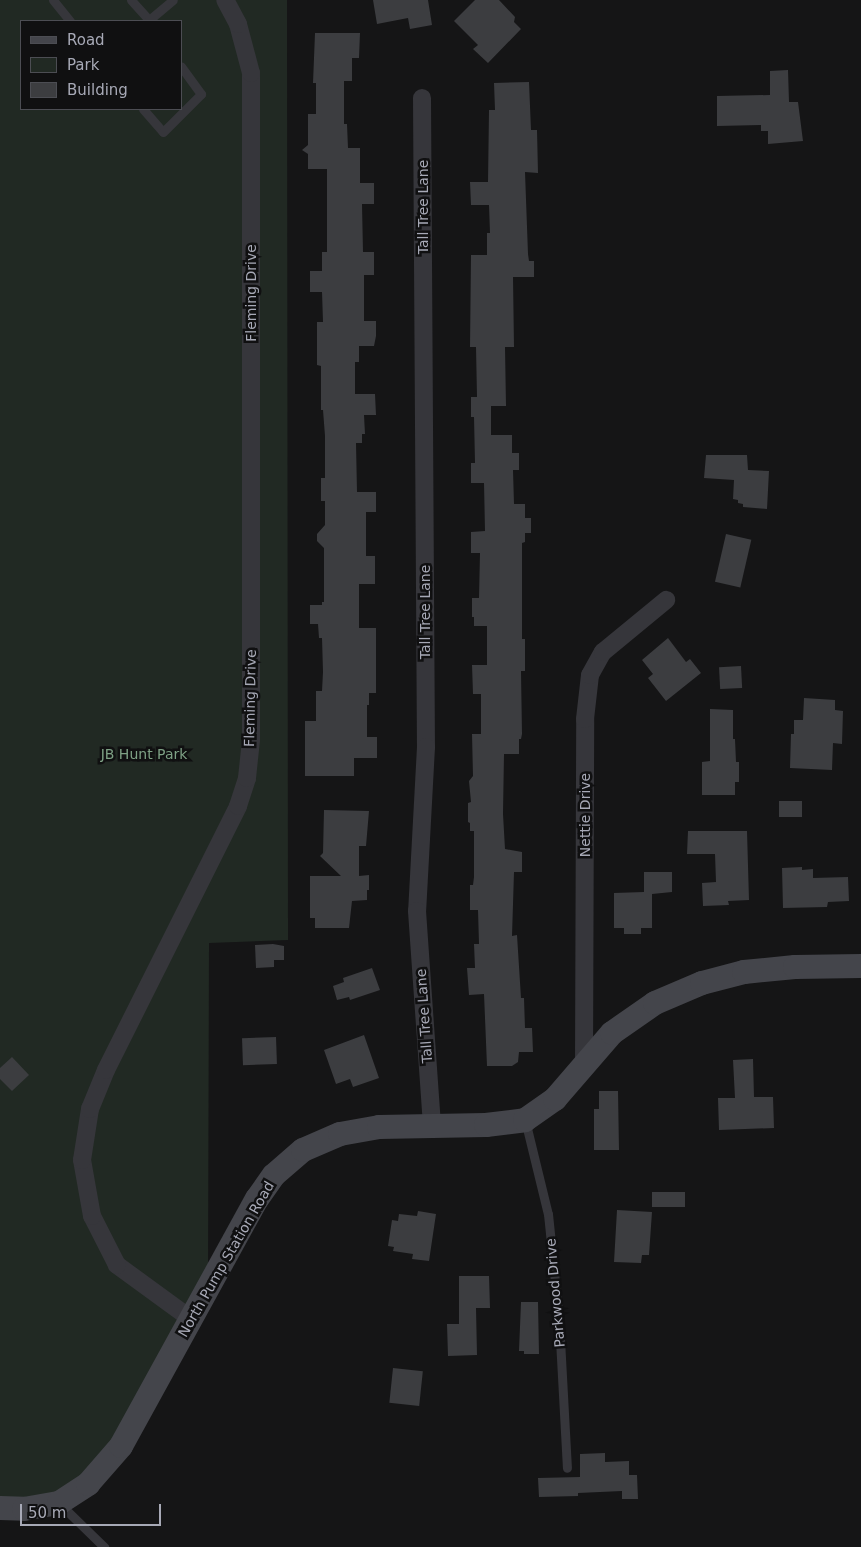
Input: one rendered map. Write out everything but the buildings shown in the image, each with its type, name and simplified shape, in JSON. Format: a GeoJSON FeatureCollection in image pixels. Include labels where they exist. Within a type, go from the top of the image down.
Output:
{"type":"FeatureCollection","features":[{"type":"Feature","properties":{"kind":"street","name":"Fleming Drive"},"geometry":{"type":"LineString","coordinates":[[191,1319],[117,1265],[92,1216],[82,1160],[90,1110],[106,1070],[238,806],[247,778],[251,740],[251,73],[238,24],[226,0]]}},
{"type":"Feature","properties":{"kind":"street","name":"Tall Tree Lane"},"geometry":{"type":"LineString","coordinates":[[422,98],[426,747],[417,911],[432,1125]]}},
{"type":"Feature","properties":{"kind":"street","name":"Nettie Drive"},"geometry":{"type":"LineString","coordinates":[[584,1064],[586,719],[590,675],[603,652],[666,600]]}},
{"type":"Feature","properties":{"kind":"street","name":"North Pump Station Road"},"geometry":{"type":"LineString","coordinates":[[0,1508],[24,1509],[59,1503],[88,1484],[121,1446],[257,1199],[274,1175],[303,1150],[340,1134],[379,1127],[432,1125],[486,1126],[525,1120],[555,1099],[612,1032],[648,1008],[702,984],[744,972],[795,967],[861,966]]}},
{"type":"Feature","properties":{"kind":"lane"},"geometry":{"type":"LineString","coordinates":[[52,0],[69,20]]}},
{"type":"Feature","properties":{"kind":"lane"},"geometry":{"type":"LineString","coordinates":[[131,0],[148,20]]}},
{"type":"Feature","properties":{"kind":"lane"},"geometry":{"type":"LineString","coordinates":[[150,20],[173,0]]}},
{"type":"Feature","properties":{"kind":"lane"},"geometry":{"type":"LineString","coordinates":[[144,110],[163,132],[201,94],[182,67]]}},
{"type":"Feature","properties":{"kind":"lane","name":"Parkwood Drive"},"geometry":{"type":"LineString","coordinates":[[525,1120],[548,1214],[559,1321],[567,1468]]}},
{"type":"Feature","properties":{"kind":"lane"},"geometry":{"type":"LineString","coordinates":[[59,1503],[104,1547]]}},
{"type":"Feature","properties":{"kind":"green space","name":"JB Hunt Park"},"geometry":{"type":"Polygon","coordinates":[[[0,0],[287,0],[288,940],[209,943],[208,1287],[88,1484],[0,1508],[0,0]]]}}]}
